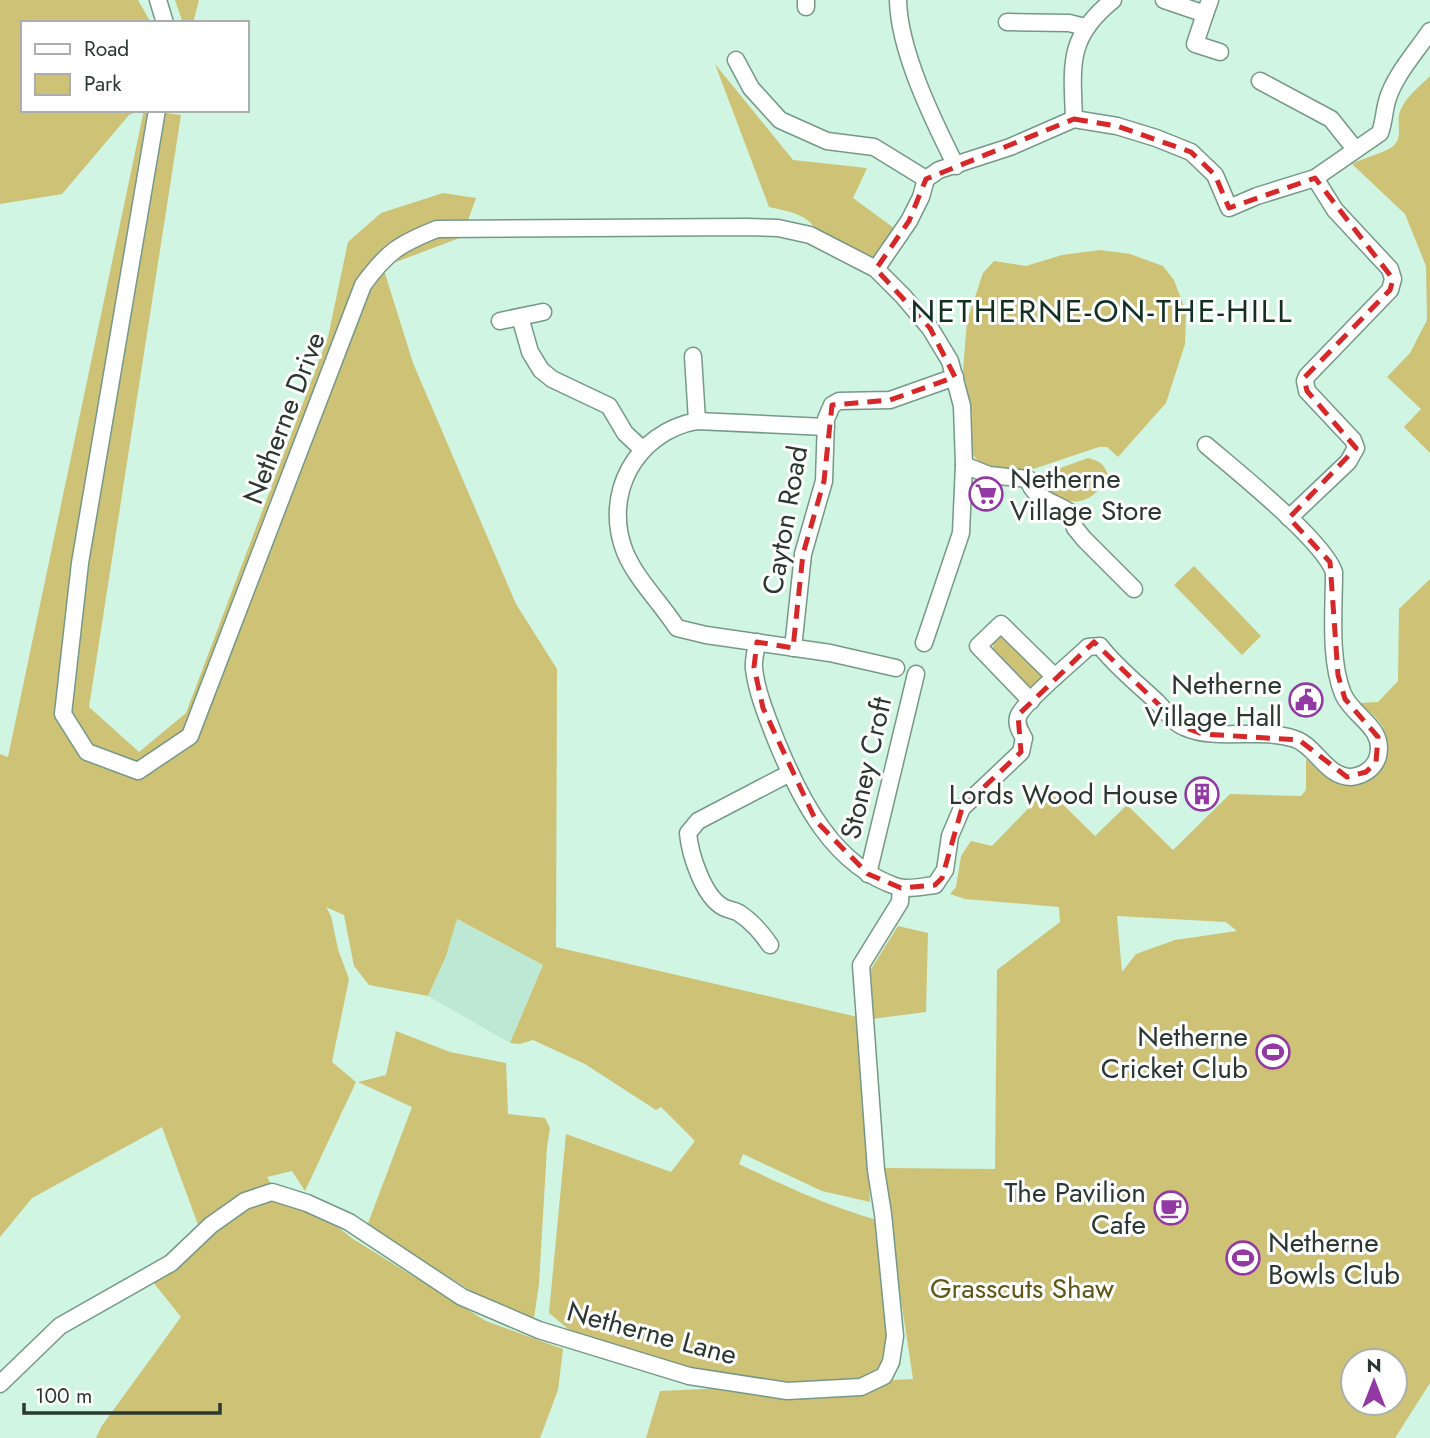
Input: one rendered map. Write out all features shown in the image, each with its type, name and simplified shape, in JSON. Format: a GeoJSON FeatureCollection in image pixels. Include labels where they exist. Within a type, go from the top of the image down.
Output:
{"type":"FeatureCollection","features":[{"type":"Feature","properties":{"kind":"street"},"geometry":{"type":"LineString","coordinates":[[158,0],[164,21]]}},
{"type":"Feature","properties":{"kind":"street"},"geometry":{"type":"LineString","coordinates":[[898,0],[904,36],[924,100],[956,166]]}},
{"type":"Feature","properties":{"kind":"street"},"geometry":{"type":"LineString","coordinates":[[1074,119],[1073,62],[1076,45],[1093,17],[1113,0]]}},
{"type":"Feature","properties":{"kind":"street"},"geometry":{"type":"LineString","coordinates":[[1164,0],[1208,7],[1195,44],[1220,52]]}},
{"type":"Feature","properties":{"kind":"street"},"geometry":{"type":"LineString","coordinates":[[1007,22],[1069,23],[1085,27]]}},
{"type":"Feature","properties":{"kind":"street"},"geometry":{"type":"LineString","coordinates":[[876,270],[909,220],[921,197],[926,179],[939,170],[1010,147],[1074,119],[1117,126],[1191,152],[1215,175],[1229,208],[1257,196],[1315,178],[1380,133],[1385,121],[1387,101],[1398,79],[1430,31]]}},
{"type":"Feature","properties":{"kind":"street"},"geometry":{"type":"LineString","coordinates":[[736,60],[751,88],[780,120],[827,141],[874,147],[926,179]]}},
{"type":"Feature","properties":{"kind":"street"},"geometry":{"type":"LineString","coordinates":[[1260,81],[1331,119],[1355,149]]}},
{"type":"Feature","properties":{"kind":"street","name":"Netherne Drive"},"geometry":{"type":"LineString","coordinates":[[157,112],[79,563],[63,714],[87,752],[138,771],[190,736],[363,285],[380,262],[404,242],[437,229],[778,228],[810,235],[876,270],[930,328],[950,362],[962,406],[964,466],[961,533],[924,643]]}},
{"type":"Feature","properties":{"kind":"street"},"geometry":{"type":"LineString","coordinates":[[1289,518],[1348,462],[1356,448],[1353,440],[1307,391],[1307,376],[1390,290],[1393,279],[1390,269],[1335,211],[1315,178]]}},
{"type":"Feature","properties":{"kind":"street"},"geometry":{"type":"LineString","coordinates":[[500,321],[543,312]]}},
{"type":"Feature","properties":{"kind":"street"},"geometry":{"type":"LineString","coordinates":[[520,317],[530,352],[541,370],[552,379],[609,406],[625,433],[642,449]]}},
{"type":"Feature","properties":{"kind":"street"},"geometry":{"type":"LineString","coordinates":[[693,356],[697,421]]}},
{"type":"Feature","properties":{"kind":"street","name":"Cayton Road"},"geometry":{"type":"LineString","coordinates":[[793,648],[803,554],[824,481],[825,428],[832,405],[839,401],[890,400],[955,377]]}},
{"type":"Feature","properties":{"kind":"street"},"geometry":{"type":"LineString","coordinates":[[825,428],[697,421],[678,424],[642,449],[624,481],[616,516],[625,553],[674,633],[693,633],[830,653],[896,668]]}},
{"type":"Feature","properties":{"kind":"street"},"geometry":{"type":"LineString","coordinates":[[757,642],[754,667],[763,708],[790,773],[816,821],[839,848],[868,874],[901,888],[935,885],[942,878],[950,836],[962,808],[1021,752],[1024,737],[1017,726],[1018,715],[1088,648],[1100,646],[1181,726],[1203,734],[1268,734],[1299,740],[1336,773],[1347,777],[1360,775],[1373,767],[1380,748],[1375,731],[1345,699],[1338,675],[1334,572],[1330,562],[1289,518],[1206,444]]}},
{"type":"Feature","properties":{"kind":"street"},"geometry":{"type":"LineString","coordinates":[[964,466],[989,475],[1028,479],[1030,488],[1041,497],[1071,513],[1075,528],[1134,589]]}},
{"type":"Feature","properties":{"kind":"street"},"geometry":{"type":"LineString","coordinates":[[1031,701],[978,646],[1001,624],[1055,677]]}},
{"type":"Feature","properties":{"kind":"street","name":"Stoney Croft"},"geometry":{"type":"LineString","coordinates":[[868,874],[916,674]]}},
{"type":"Feature","properties":{"kind":"street"},"geometry":{"type":"LineString","coordinates":[[770,945],[761,932],[738,912],[723,907],[711,897],[689,850],[688,833],[698,821],[790,773]]}},
{"type":"Feature","properties":{"kind":"street","name":"Netherne Lane"},"geometry":{"type":"LineString","coordinates":[[0,1384],[60,1326],[171,1264],[211,1225],[245,1201],[272,1192],[307,1202],[349,1222],[462,1297],[539,1330],[689,1376],[787,1391],[861,1387],[884,1376],[891,1362],[895,1336],[877,1170],[861,965],[900,902],[901,888]]}},
{"type":"Feature","properties":{"kind":"highlighted area"},"geometry":{"type":"Polygon","coordinates":[[[1074,119],[1117,126],[1191,152],[1215,175],[1229,208],[1315,178],[1393,279],[1390,290],[1304,378],[1307,391],[1356,448],[1289,518],[1330,562],[1338,675],[1345,699],[1378,737],[1376,762],[1366,772],[1347,777],[1299,740],[1203,734],[1181,726],[1094,642],[1018,715],[1021,752],[962,808],[942,878],[935,885],[901,888],[868,874],[816,821],[763,708],[754,667],[757,642],[793,648],[803,554],[824,481],[832,405],[890,400],[955,377],[930,328],[876,269],[909,221],[926,179],[1074,119]]]}},
{"type":"Feature","properties":{"kind":"shaded area"},"geometry":{"type":"Polygon","coordinates":[[[456,919],[543,965],[510,1043],[428,996],[446,956],[456,919]]]}},
{"type":"Feature","properties":{"kind":"green space"},"geometry":{"type":"Polygon","coordinates":[[[0,0],[138,0],[150,21],[21,21],[21,112],[137,112],[129,115],[62,194],[0,204],[0,0]]]}},
{"type":"Feature","properties":{"kind":"green space"},"geometry":{"type":"Polygon","coordinates":[[[175,0],[199,0],[194,21],[182,21],[175,0]]]}},
{"type":"Feature","properties":{"kind":"green space"},"geometry":{"type":"Polygon","coordinates":[[[715,64],[793,160],[867,168],[853,198],[898,231],[876,269],[822,241],[813,225],[801,216],[769,207],[715,64]]]}},
{"type":"Feature","properties":{"kind":"green space"},"geometry":{"type":"Polygon","coordinates":[[[1430,76],[1430,453],[1404,427],[1421,409],[1387,377],[1410,353],[1427,320],[1426,266],[1405,214],[1352,164],[1396,143],[1401,109],[1430,76]]]}},
{"type":"Feature","properties":{"kind":"green space","name":"Grasscuts Shaw"},"geometry":{"type":"Polygon","coordinates":[[[144,112],[181,115],[89,707],[139,752],[186,713],[328,337],[348,242],[381,213],[443,193],[476,198],[462,237],[383,267],[413,363],[516,604],[557,669],[556,947],[862,1018],[870,1202],[822,1191],[743,1154],[739,1164],[824,1202],[877,1220],[885,1281],[887,1326],[885,1348],[879,1366],[869,1381],[913,1379],[881,1168],[995,1169],[997,970],[1060,922],[1059,907],[965,899],[950,894],[956,887],[961,856],[971,841],[992,846],[1047,789],[1095,836],[1127,805],[1173,850],[1230,794],[1301,796],[1306,790],[1306,759],[1327,778],[1337,783],[1354,786],[1365,783],[1380,770],[1387,749],[1383,727],[1360,703],[1378,702],[1398,681],[1399,609],[1430,579],[1430,1383],[1409,1416],[1409,1347],[1339,1347],[1339,1417],[1408,1417],[1395,1438],[646,1438],[660,1391],[770,1386],[690,1370],[573,1333],[549,1313],[566,1134],[671,1172],[695,1141],[661,1107],[656,1110],[585,1064],[533,1040],[520,1044],[510,1043],[543,965],[457,919],[446,956],[428,996],[369,985],[354,966],[344,915],[326,907],[349,979],[332,1062],[356,1082],[305,1191],[292,1171],[267,1177],[278,1196],[311,1206],[353,1239],[486,1321],[563,1349],[558,1390],[540,1438],[96,1438],[101,1427],[181,1317],[145,1272],[200,1230],[162,1127],[32,1198],[0,1237],[0,754],[8,757],[144,112]],[[1117,916],[1122,972],[1136,954],[1175,940],[1237,931],[1226,922],[1117,916]]]}},
{"type":"Feature","properties":{"kind":"green space"},"geometry":{"type":"Polygon","coordinates":[[[1100,250],[1130,254],[1163,266],[1174,280],[1186,312],[1185,344],[1166,403],[1118,457],[1107,447],[1099,447],[1027,471],[982,465],[970,452],[972,415],[963,370],[967,321],[983,273],[994,261],[1026,266],[1062,255],[1100,250]]]}},
{"type":"Feature","properties":{"kind":"green space"},"geometry":{"type":"Polygon","coordinates":[[[1088,458],[1101,464],[1108,475],[1101,487],[1084,500],[1065,500],[1035,482],[1038,476],[1088,458]]]}},
{"type":"Feature","properties":{"kind":"green space"},"geometry":{"type":"Polygon","coordinates":[[[1194,566],[1261,636],[1242,655],[1174,585],[1194,566]]]}},
{"type":"Feature","properties":{"kind":"green space"},"geometry":{"type":"Polygon","coordinates":[[[1000,637],[1007,638],[1043,676],[1029,689],[993,650],[993,643],[1000,637]]]}},
{"type":"Feature","properties":{"kind":"green space"},"geometry":{"type":"Polygon","coordinates":[[[898,926],[928,933],[926,1012],[872,1019],[871,969],[898,926]]]}},
{"type":"Feature","properties":{"kind":"green space"},"geometry":{"type":"Polygon","coordinates":[[[396,1031],[450,1052],[506,1063],[508,1114],[545,1118],[550,1128],[539,1284],[534,1318],[497,1307],[367,1226],[412,1107],[358,1082],[386,1075],[396,1031]]]}},
{"type":"Feature","properties":{"kind":"place","name":"Netherne Village Store"},"geometry":{"type":"Point","coordinates":[986,494]}},
{"type":"Feature","properties":{"kind":"place","name":"Netherne Village Hall"},"geometry":{"type":"Point","coordinates":[1306,700]}},
{"type":"Feature","properties":{"kind":"place","name":"Lords Wood House"},"geometry":{"type":"Point","coordinates":[1202,794]}},
{"type":"Feature","properties":{"kind":"place","name":"Netherne Cricket Club"},"geometry":{"type":"Point","coordinates":[1273,1052]}},
{"type":"Feature","properties":{"kind":"place","name":"The Pavilion Cafe"},"geometry":{"type":"Point","coordinates":[1171,1208]}},
{"type":"Feature","properties":{"kind":"place","name":"Netherne Bowls Club"},"geometry":{"type":"Point","coordinates":[1243,1258]}},
{"type":"Feature","properties":{"kind":"district","name":"NETHERNE-ON-THE-HILL"},"geometry":{"type":"Point","coordinates":[1102,311]}}]}
